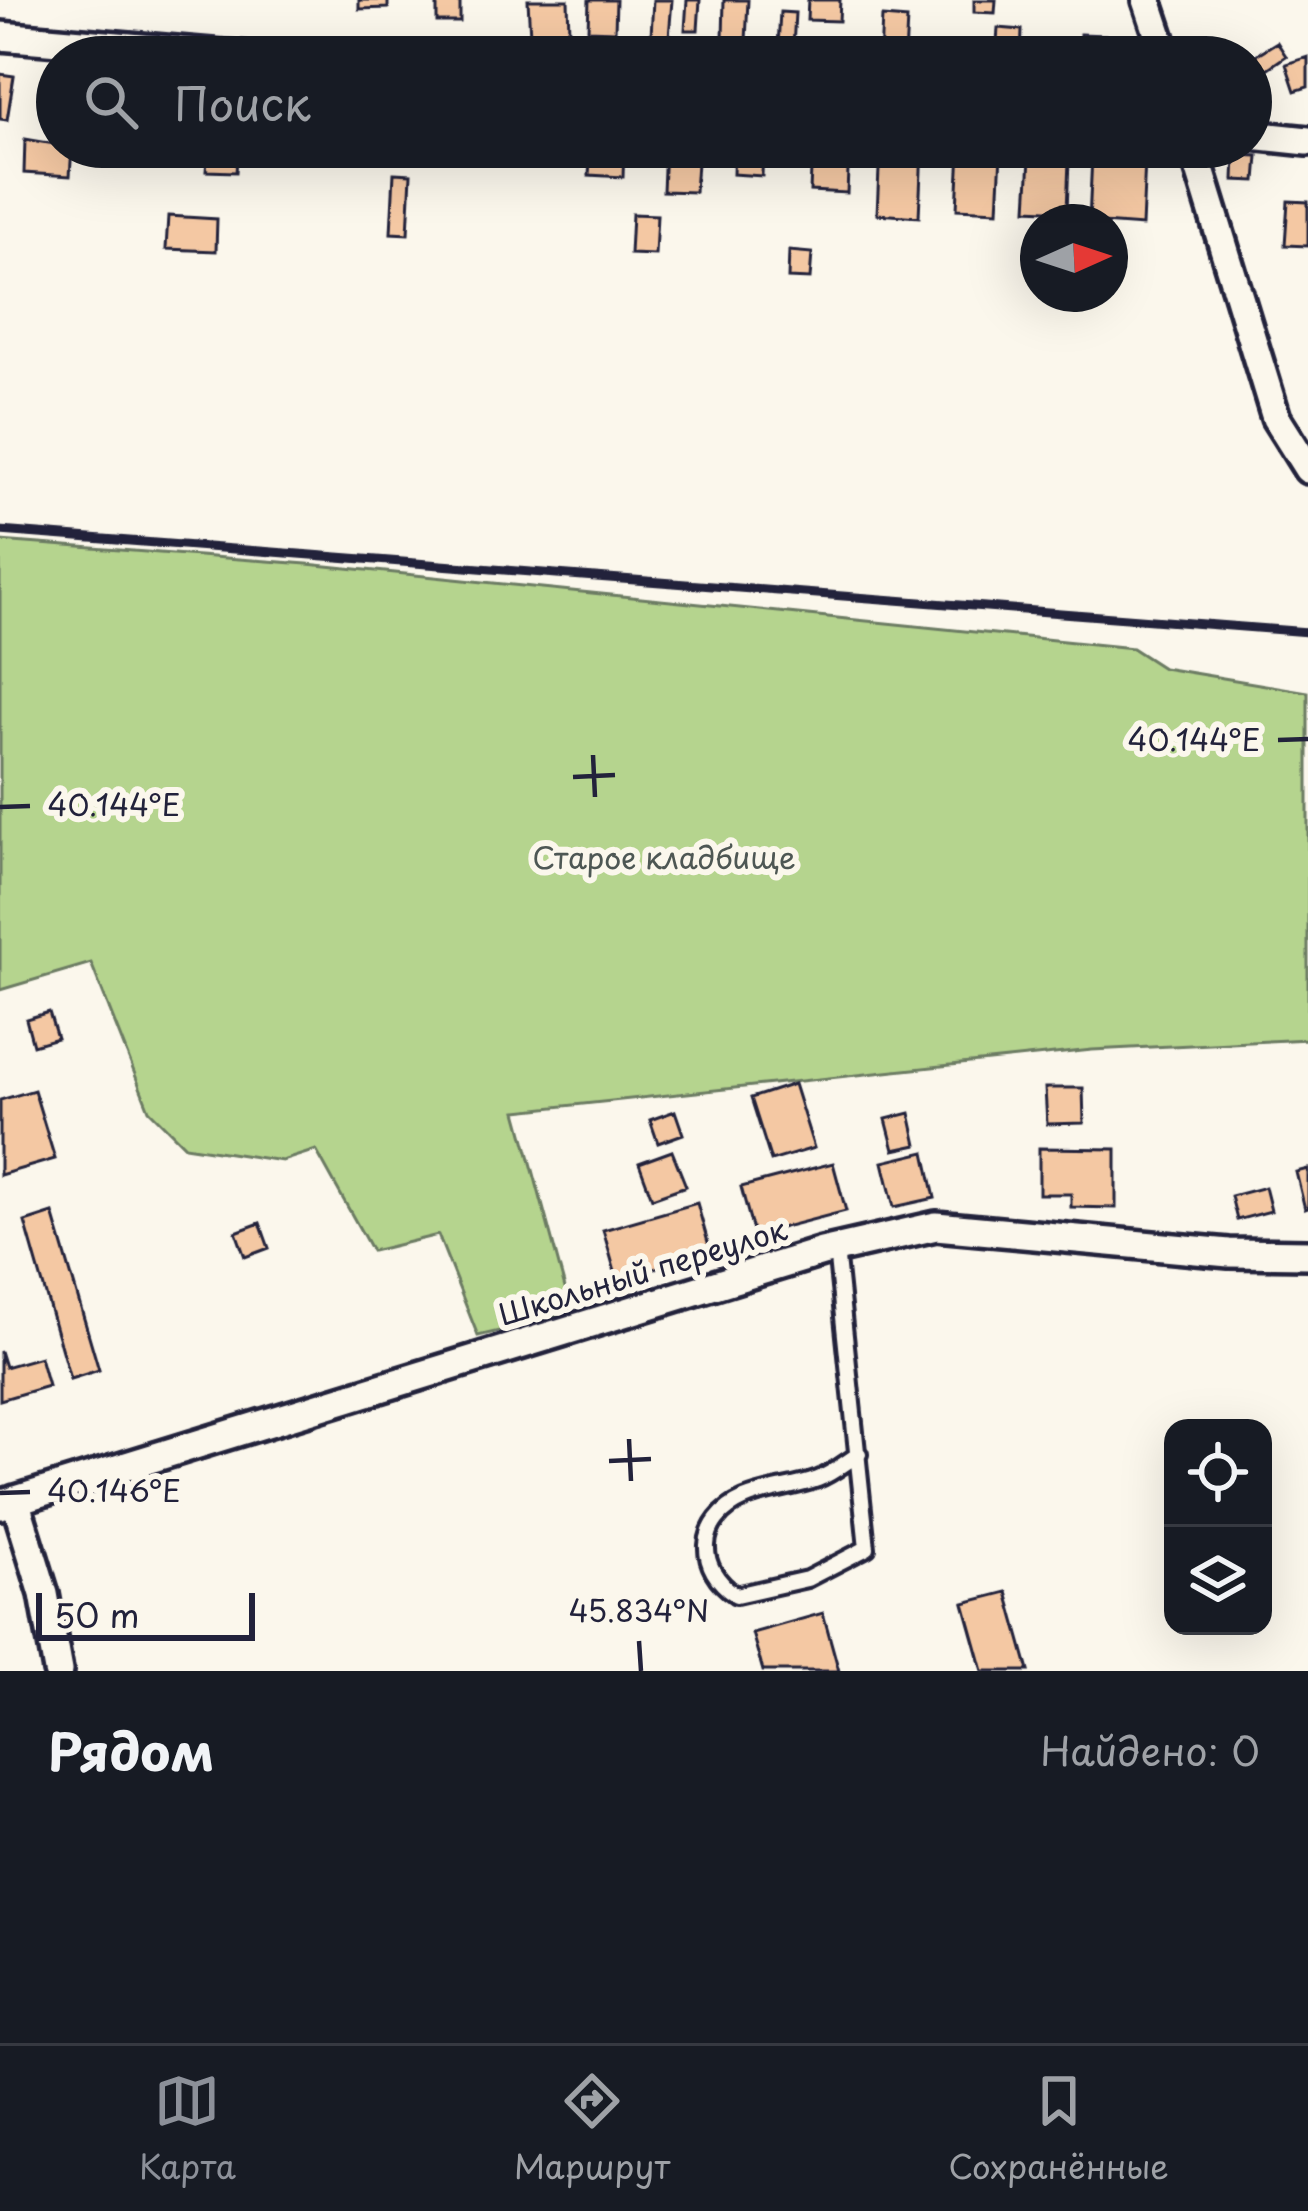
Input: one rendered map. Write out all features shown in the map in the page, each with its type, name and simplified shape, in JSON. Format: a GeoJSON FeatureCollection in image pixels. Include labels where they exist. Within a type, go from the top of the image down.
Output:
{"type":"FeatureCollection","features":[{"type":"Feature","properties":{"kind":"street"},"geometry":{"type":"LineString","coordinates":[[1147,0],[1159,36]]}},
{"type":"Feature","properties":{"kind":"street"},"geometry":{"type":"LineString","coordinates":[[0,36],[36,39]]}},
{"type":"Feature","properties":{"kind":"street"},"geometry":{"type":"LineString","coordinates":[[1272,137],[1308,141]]}},
{"type":"Feature","properties":{"kind":"street"},"geometry":{"type":"LineString","coordinates":[[1199,168],[1276,418],[1308,469]]}},
{"type":"Feature","properties":{"kind":"street","name":"Школьный переулок"},"geometry":{"type":"LineString","coordinates":[[58,1671],[44,1594],[7,1502],[836,1249],[936,1226],[1229,1253],[1308,1254]]}},
{"type":"Feature","properties":{"kind":"lane"},"geometry":{"type":"LineString","coordinates":[[836,1249],[859,1454],[867,1548],[807,1579],[736,1595],[714,1581],[705,1552],[715,1523],[728,1511],[741,1500],[823,1478],[859,1454]]}},
{"type":"Feature","properties":{"kind":"green space","name":"Старое кладбище"},"geometry":{"type":"Polygon","coordinates":[[[0,541],[307,564],[1132,648],[1163,668],[1308,692],[1308,1039],[1092,1050],[517,1111],[572,1314],[478,1336],[438,1235],[372,1251],[316,1150],[282,1161],[185,1146],[149,1110],[91,963],[0,990],[0,541]]]}},
{"type":"Feature","properties":{"kind":"building"},"geometry":{"type":"Polygon","coordinates":[[[359,0],[388,0],[388,8],[359,9],[359,0]]]}},
{"type":"Feature","properties":{"kind":"building"},"geometry":{"type":"Polygon","coordinates":[[[437,0],[460,0],[460,22],[437,22],[437,0]]]}},
{"type":"Feature","properties":{"kind":"building"},"geometry":{"type":"Polygon","coordinates":[[[528,0],[568,0],[569,34],[530,36],[528,0]]]}},
{"type":"Feature","properties":{"kind":"building"},"geometry":{"type":"Polygon","coordinates":[[[589,0],[616,0],[615,31],[588,30],[589,0]]]}},
{"type":"Feature","properties":{"kind":"building"},"geometry":{"type":"Polygon","coordinates":[[[653,0],[672,0],[669,36],[651,36],[653,0]]]}},
{"type":"Feature","properties":{"kind":"building"},"geometry":{"type":"Polygon","coordinates":[[[687,0],[700,0],[698,30],[685,30],[687,0]]]}},
{"type":"Feature","properties":{"kind":"building"},"geometry":{"type":"Polygon","coordinates":[[[724,0],[748,0],[746,36],[723,36],[724,0]]]}},
{"type":"Feature","properties":{"kind":"building"},"geometry":{"type":"Polygon","coordinates":[[[808,0],[840,0],[839,21],[807,20],[808,0]]]}},
{"type":"Feature","properties":{"kind":"building"},"geometry":{"type":"Polygon","coordinates":[[[974,0],[996,0],[995,13],[974,12],[974,0]]]}},
{"type":"Feature","properties":{"kind":"building"},"geometry":{"type":"Polygon","coordinates":[[[780,12],[795,13],[794,36],[779,36],[780,12]]]}},
{"type":"Feature","properties":{"kind":"building"},"geometry":{"type":"Polygon","coordinates":[[[882,17],[907,19],[906,36],[881,36],[882,17]]]}},
{"type":"Feature","properties":{"kind":"building"},"geometry":{"type":"Polygon","coordinates":[[[998,28],[1022,30],[1022,36],[997,36],[998,28]]]}},
{"type":"Feature","properties":{"kind":"building"},"geometry":{"type":"Polygon","coordinates":[[[1277,42],[1286,56],[1272,66],[1272,45],[1277,42]]]}},
{"type":"Feature","properties":{"kind":"building"},"geometry":{"type":"Polygon","coordinates":[[[1308,57],[1308,87],[1295,91],[1286,64],[1308,57]]]}},
{"type":"Feature","properties":{"kind":"building"},"geometry":{"type":"Polygon","coordinates":[[[0,74],[14,76],[7,120],[0,119],[0,74]]]}},
{"type":"Feature","properties":{"kind":"building"},"geometry":{"type":"Polygon","coordinates":[[[25,139],[36,141],[36,168],[71,168],[70,176],[24,173],[25,139]]]}},
{"type":"Feature","properties":{"kind":"building"},"geometry":{"type":"Polygon","coordinates":[[[206,168],[236,168],[236,172],[206,168]]]}},
{"type":"Feature","properties":{"kind":"building"},"geometry":{"type":"Polygon","coordinates":[[[590,168],[623,168],[623,177],[589,175],[590,168]]]}},
{"type":"Feature","properties":{"kind":"building"},"geometry":{"type":"Polygon","coordinates":[[[664,168],[697,168],[695,192],[663,191],[664,168]]]}},
{"type":"Feature","properties":{"kind":"building"},"geometry":{"type":"Polygon","coordinates":[[[733,168],[762,168],[762,176],[733,174],[733,168]]]}},
{"type":"Feature","properties":{"kind":"building"},"geometry":{"type":"Polygon","coordinates":[[[811,168],[848,168],[847,193],[810,191],[811,168]]]}},
{"type":"Feature","properties":{"kind":"building"},"geometry":{"type":"Polygon","coordinates":[[[879,168],[921,168],[919,217],[877,214],[879,168]]]}},
{"type":"Feature","properties":{"kind":"building"},"geometry":{"type":"Polygon","coordinates":[[[959,168],[1000,168],[998,211],[957,209],[959,168]]]}},
{"type":"Feature","properties":{"kind":"building"},"geometry":{"type":"Polygon","coordinates":[[[1029,168],[1069,168],[1067,204],[1027,204],[1029,168]]]}},
{"type":"Feature","properties":{"kind":"building"},"geometry":{"type":"Polygon","coordinates":[[[1091,168],[1145,168],[1142,226],[1128,225],[1128,204],[1090,204],[1091,168]]]}},
{"type":"Feature","properties":{"kind":"building"},"geometry":{"type":"Polygon","coordinates":[[[1234,168],[1257,168],[1256,181],[1234,180],[1234,168]]]}},
{"type":"Feature","properties":{"kind":"building"},"geometry":{"type":"Polygon","coordinates":[[[394,173],[411,174],[408,234],[391,233],[394,173]]]}},
{"type":"Feature","properties":{"kind":"building"},"geometry":{"type":"Polygon","coordinates":[[[1288,201],[1308,202],[1308,246],[1285,245],[1288,201]]]}},
{"type":"Feature","properties":{"kind":"building"},"geometry":{"type":"Polygon","coordinates":[[[632,214],[657,215],[655,255],[630,254],[632,214]]]}},
{"type":"Feature","properties":{"kind":"building"},"geometry":{"type":"Polygon","coordinates":[[[168,216],[217,219],[216,251],[166,249],[168,216]]]}},
{"type":"Feature","properties":{"kind":"building"},"geometry":{"type":"Polygon","coordinates":[[[789,251],[812,253],[810,279],[788,278],[789,251]]]}},
{"type":"Feature","properties":{"kind":"building"},"geometry":{"type":"Polygon","coordinates":[[[49,1012],[57,1038],[33,1045],[26,1019],[49,1012]]]}},
{"type":"Feature","properties":{"kind":"building"},"geometry":{"type":"Polygon","coordinates":[[[794,1084],[814,1148],[771,1161],[751,1098],[794,1084]]]}},
{"type":"Feature","properties":{"kind":"building"},"geometry":{"type":"Polygon","coordinates":[[[1045,1088],[1083,1088],[1084,1123],[1047,1124],[1045,1088]]]}},
{"type":"Feature","properties":{"kind":"building"},"geometry":{"type":"Polygon","coordinates":[[[34,1090],[55,1159],[0,1175],[0,1100],[34,1090]]]}},
{"type":"Feature","properties":{"kind":"building"},"geometry":{"type":"Polygon","coordinates":[[[675,1111],[683,1134],[658,1143],[650,1120],[675,1111]]]}},
{"type":"Feature","properties":{"kind":"building"},"geometry":{"type":"Polygon","coordinates":[[[910,1113],[917,1145],[894,1150],[886,1119],[910,1113]]]}},
{"type":"Feature","properties":{"kind":"building"},"geometry":{"type":"Polygon","coordinates":[[[1039,1148],[1116,1149],[1116,1208],[1071,1207],[1071,1194],[1039,1194],[1039,1148]]]}},
{"type":"Feature","properties":{"kind":"building"},"geometry":{"type":"Polygon","coordinates":[[[672,1151],[686,1186],[652,1198],[639,1163],[672,1151]]]}},
{"type":"Feature","properties":{"kind":"building"},"geometry":{"type":"Polygon","coordinates":[[[925,1152],[935,1198],[894,1207],[883,1162],[925,1152]]]}},
{"type":"Feature","properties":{"kind":"building"},"geometry":{"type":"Polygon","coordinates":[[[833,1163],[846,1211],[754,1235],[741,1187],[833,1163]]]}},
{"type":"Feature","properties":{"kind":"building"},"geometry":{"type":"Polygon","coordinates":[[[1308,1169],[1308,1208],[1305,1209],[1296,1172],[1308,1169]]]}},
{"type":"Feature","properties":{"kind":"building"},"geometry":{"type":"Polygon","coordinates":[[[1265,1187],[1271,1211],[1237,1220],[1231,1196],[1265,1187]]]}},
{"type":"Feature","properties":{"kind":"building"},"geometry":{"type":"Polygon","coordinates":[[[697,1203],[711,1253],[617,1279],[603,1230],[697,1203]]]}},
{"type":"Feature","properties":{"kind":"building"},"geometry":{"type":"Polygon","coordinates":[[[53,1213],[99,1370],[70,1379],[25,1222],[53,1213]]]}},
{"type":"Feature","properties":{"kind":"building"},"geometry":{"type":"Polygon","coordinates":[[[260,1223],[269,1248],[245,1257],[236,1232],[260,1223]]]}},
{"type":"Feature","properties":{"kind":"building"},"geometry":{"type":"Polygon","coordinates":[[[0,1351],[5,1367],[40,1357],[48,1386],[0,1400],[0,1351]]]}},
{"type":"Feature","properties":{"kind":"building"},"geometry":{"type":"Polygon","coordinates":[[[1007,1592],[1029,1671],[983,1671],[964,1603],[1007,1592]]]}},
{"type":"Feature","properties":{"kind":"building"},"geometry":{"type":"Polygon","coordinates":[[[823,1613],[839,1671],[763,1671],[752,1633],[823,1613]]]}},
{"type":"Feature","properties":{"kind":"railway"},"geometry":{"type":"LineString","coordinates":[[0,531],[1308,632]]}}]}
